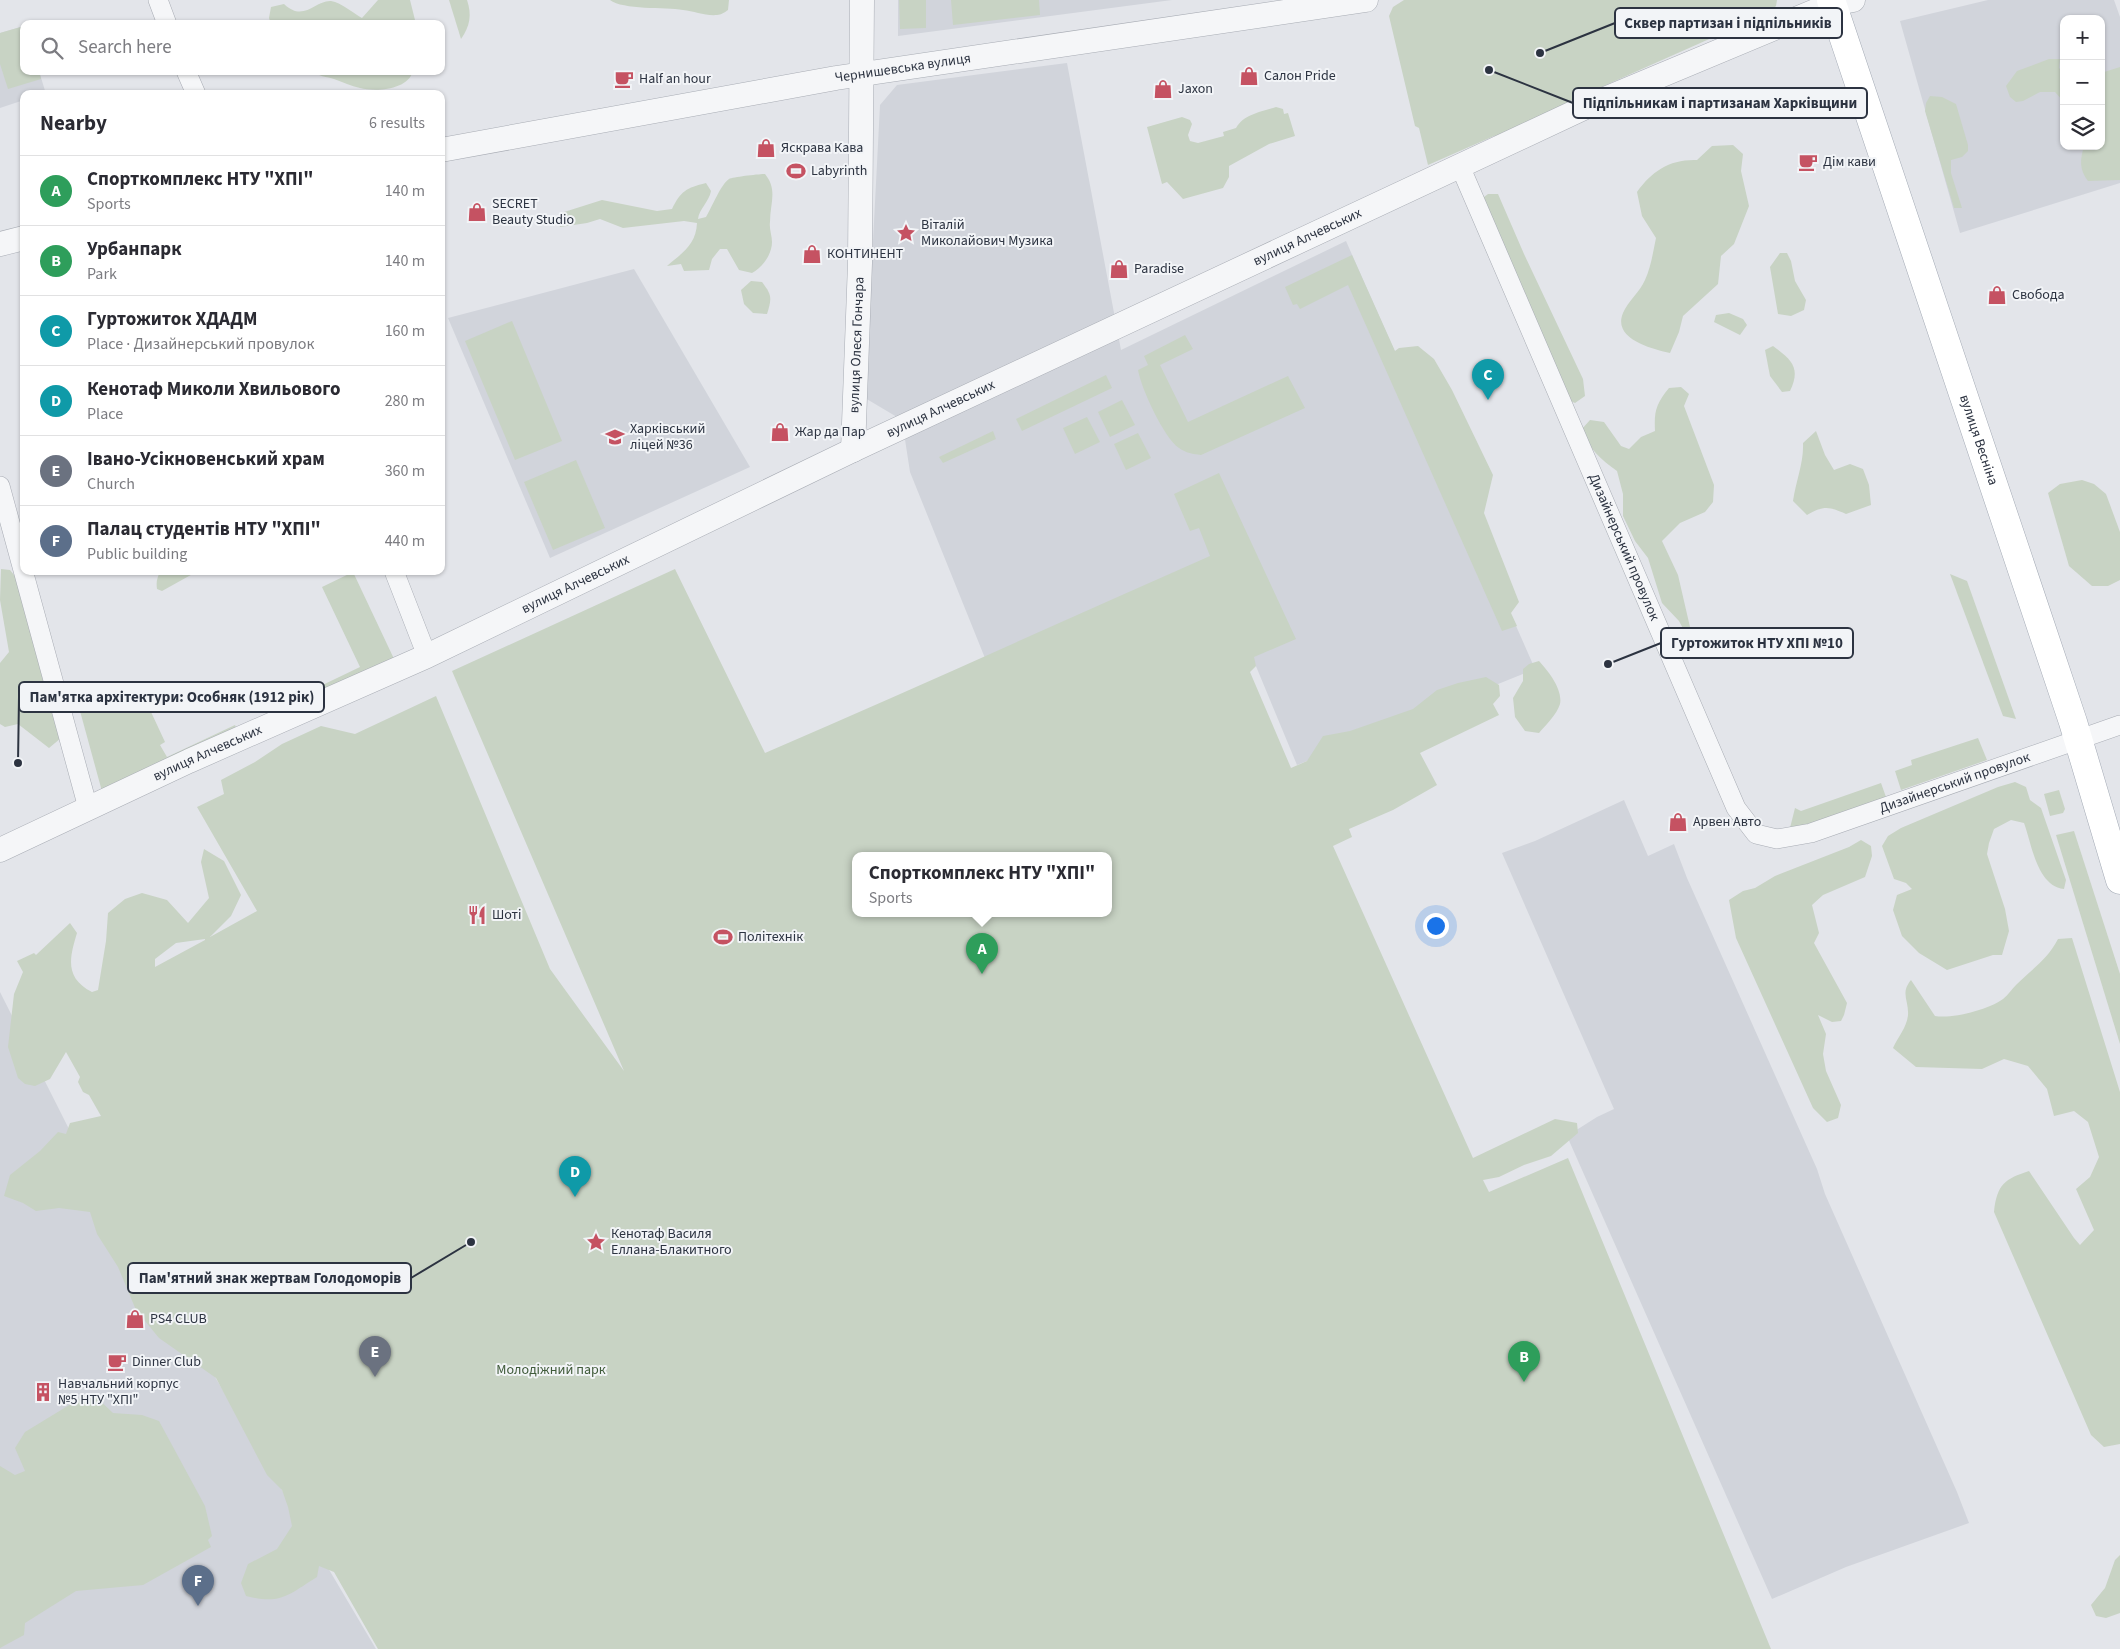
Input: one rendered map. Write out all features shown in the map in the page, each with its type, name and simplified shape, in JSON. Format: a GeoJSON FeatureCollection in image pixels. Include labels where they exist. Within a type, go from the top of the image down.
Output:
{"type":"FeatureCollection","features":[{"type":"Feature","properties":{"kind":"main road","name":"вулиця Весніна"},"geometry":{"type":"LineString","coordinates":[[1839,1],[2078,739],[2120,880]]}},
{"type":"Feature","properties":{"kind":"street"},"geometry":{"type":"LineString","coordinates":[[158,0],[166,20]]}},
{"type":"Feature","properties":{"kind":"street","name":"вулиця Олеся Гончара"},"geometry":{"type":"LineString","coordinates":[[853,450],[860,263],[862,0]]}},
{"type":"Feature","properties":{"kind":"street","name":"Чернишевська вулиця"},"geometry":{"type":"LineString","coordinates":[[445,149],[862,74],[1366,0]]}},
{"type":"Feature","properties":{"kind":"street","name":"вулиця Алчевських"},"geometry":{"type":"LineString","coordinates":[[0,850],[190,760],[427,656],[853,450],[1588,106],[1839,1]]}},
{"type":"Feature","properties":{"kind":"street"},"geometry":{"type":"LineString","coordinates":[[188,75],[194,90]]}},
{"type":"Feature","properties":{"kind":"street","name":"Дизайнерський провулок"},"geometry":{"type":"LineString","coordinates":[[1460,166],[1736,808],[1756,834],[1777,839],[1811,833],[2120,725]]}},
{"type":"Feature","properties":{"kind":"street"},"geometry":{"type":"LineString","coordinates":[[0,244],[20,239]]}},
{"type":"Feature","properties":{"kind":"street"},"geometry":{"type":"LineString","coordinates":[[0,486],[20,559]]}},
{"type":"Feature","properties":{"kind":"street"},"geometry":{"type":"LineString","coordinates":[[24,575],[88,808]]}},
{"type":"Feature","properties":{"kind":"street"},"geometry":{"type":"LineString","coordinates":[[396,575],[427,656]]}},
{"type":"Feature","properties":{"kind":"shaded area"},"geometry":{"type":"Polygon","coordinates":[[[898,0],[1172,0],[898,36],[898,0]]]}},
{"type":"Feature","properties":{"kind":"shaded area"},"geometry":{"type":"Polygon","coordinates":[[[1988,0],[2114,0],[2120,17],[2120,183],[1960,233],[1900,21],[1988,0]]]}},
{"type":"Feature","properties":{"kind":"shaded area"},"geometry":{"type":"Polygon","coordinates":[[[20,27],[20,75],[40,75],[45,90],[20,90],[20,101],[0,108],[0,33],[20,27]]]}},
{"type":"Feature","properties":{"kind":"shaded area"},"geometry":{"type":"Polygon","coordinates":[[[1067,63],[1121,350],[1346,241],[1535,669],[1297,765],[1236,618],[989,668],[910,472],[902,420],[865,398],[880,105],[897,85],[1067,63]]]}},
{"type":"Feature","properties":{"kind":"shaded area","name":"Харківський ліцей №36"},"geometry":{"type":"Polygon","coordinates":[[[634,269],[750,467],[550,558],[448,318],[634,269]]]}},
{"type":"Feature","properties":{"kind":"shaded area"},"geometry":{"type":"Polygon","coordinates":[[[1624,800],[1648,856],[1674,844],[1687,878],[1817,1169],[1825,1194],[1969,1523],[1846,1567],[1772,1599],[1567,1136],[1597,1117],[1614,1109],[1502,853],[1535,841],[1624,800]]]}},
{"type":"Feature","properties":{"kind":"shaded area"},"geometry":{"type":"Polygon","coordinates":[[[0,992],[73,1137],[376,1649],[0,1649],[0,992]]]}},
{"type":"Feature","properties":{"kind":"green space"},"geometry":{"type":"Polygon","coordinates":[[[378,0],[410,0],[415,20],[270,20],[269,18],[271,7],[284,4],[291,9],[303,11],[331,1],[362,18],[378,0]]]}},
{"type":"Feature","properties":{"kind":"green space"},"geometry":{"type":"Polygon","coordinates":[[[449,0],[467,0],[469,20],[461,39],[449,0]]]}},
{"type":"Feature","properties":{"kind":"green space"},"geometry":{"type":"Polygon","coordinates":[[[610,0],[729,0],[728,10],[713,15],[675,9],[624,5],[610,0]]]}},
{"type":"Feature","properties":{"kind":"green space"},"geometry":{"type":"Polygon","coordinates":[[[899,0],[926,0],[926,28],[900,29],[899,0]]]}},
{"type":"Feature","properties":{"kind":"green space"},"geometry":{"type":"Polygon","coordinates":[[[951,0],[1039,0],[1040,15],[953,25],[951,0]]]}},
{"type":"Feature","properties":{"kind":"green space"},"geometry":{"type":"Polygon","coordinates":[[[1404,0],[1777,0],[1776,6],[1770,12],[1588,93],[1501,135],[1494,136],[1428,165],[1419,128],[1415,126],[1389,16],[1393,7],[1404,0]]]}},
{"type":"Feature","properties":{"kind":"green space"},"geometry":{"type":"Polygon","coordinates":[[[20,27],[20,75],[40,75],[41,79],[8,89],[0,64],[0,33],[20,27]]]}},
{"type":"Feature","properties":{"kind":"green space"},"geometry":{"type":"Polygon","coordinates":[[[2049,59],[2060,59],[2060,98],[2055,92],[2040,92],[2023,101],[2016,102],[2010,97],[2006,86],[2017,71],[2049,59]]]}},
{"type":"Feature","properties":{"kind":"green space"},"geometry":{"type":"Polygon","coordinates":[[[2120,67],[2120,180],[2088,181],[2082,168],[2081,160],[2083,150],[2105,150],[2105,72],[2120,67]]]}},
{"type":"Feature","properties":{"kind":"green space"},"geometry":{"type":"Polygon","coordinates":[[[320,75],[411,75],[398,86],[374,90],[357,87],[320,75]]]}},
{"type":"Feature","properties":{"kind":"green space"},"geometry":{"type":"Polygon","coordinates":[[[1930,96],[1942,97],[1956,104],[1968,145],[1968,151],[1962,157],[1951,160],[1951,173],[1962,208],[1954,208],[1925,111],[1926,103],[1930,96]]]}},
{"type":"Feature","properties":{"kind":"green space"},"geometry":{"type":"Polygon","coordinates":[[[1276,107],[1283,109],[1284,114],[1288,113],[1295,136],[1269,144],[1229,166],[1229,177],[1223,188],[1183,199],[1167,182],[1162,184],[1147,127],[1182,117],[1190,120],[1192,124],[1188,135],[1190,141],[1198,143],[1224,136],[1223,132],[1236,128],[1239,123],[1248,117],[1276,107]]]}},
{"type":"Feature","properties":{"kind":"green space"},"geometry":{"type":"Polygon","coordinates":[[[1733,145],[1743,154],[1741,171],[1749,206],[1734,244],[1721,256],[1718,284],[1683,316],[1679,332],[1670,353],[1644,345],[1628,336],[1623,330],[1621,322],[1625,309],[1640,289],[1647,275],[1656,238],[1642,216],[1637,192],[1655,172],[1670,164],[1697,160],[1712,146],[1733,145]]]}},
{"type":"Feature","properties":{"kind":"green space"},"geometry":{"type":"Polygon","coordinates":[[[765,174],[772,191],[770,225],[772,247],[766,260],[752,273],[739,270],[727,249],[720,249],[712,259],[709,270],[684,271],[681,264],[667,266],[691,243],[697,223],[684,221],[623,228],[600,219],[560,227],[557,219],[561,213],[602,200],[657,211],[672,209],[681,194],[706,183],[711,191],[698,219],[706,217],[729,179],[765,174]]]}},
{"type":"Feature","properties":{"kind":"green space"},"geometry":{"type":"Polygon","coordinates":[[[1488,194],[1498,194],[1583,379],[1585,396],[1575,403],[1566,399],[1482,205],[1484,197],[1488,194]]]}},
{"type":"Feature","properties":{"kind":"green space"},"geometry":{"type":"Polygon","coordinates":[[[1780,253],[1787,253],[1791,261],[1795,281],[1806,300],[1804,310],[1791,316],[1778,314],[1770,267],[1780,253]]]}},
{"type":"Feature","properties":{"kind":"green space"},"geometry":{"type":"Polygon","coordinates":[[[1352,255],[1395,351],[1399,348],[1418,346],[1434,359],[1452,390],[1493,475],[1484,513],[1519,602],[1511,613],[1517,626],[1502,631],[1348,285],[1300,309],[1297,304],[1293,305],[1285,287],[1352,255]]]}},
{"type":"Feature","properties":{"kind":"green space"},"geometry":{"type":"Polygon","coordinates":[[[751,281],[762,282],[768,290],[770,300],[767,314],[753,313],[744,304],[741,290],[751,281]]]}},
{"type":"Feature","properties":{"kind":"green space"},"geometry":{"type":"Polygon","coordinates":[[[1729,313],[1743,319],[1747,325],[1740,335],[1714,322],[1716,315],[1729,313]]]}},
{"type":"Feature","properties":{"kind":"green space"},"geometry":{"type":"Polygon","coordinates":[[[512,321],[562,441],[515,460],[465,341],[512,321]]]}},
{"type":"Feature","properties":{"kind":"green space"},"geometry":{"type":"Polygon","coordinates":[[[1185,335],[1193,349],[1160,365],[1188,422],[1288,376],[1305,408],[1201,455],[1182,450],[1173,443],[1160,424],[1148,400],[1138,370],[1148,365],[1144,356],[1185,335]]]}},
{"type":"Feature","properties":{"kind":"green space"},"geometry":{"type":"Polygon","coordinates":[[[1773,346],[1790,360],[1793,365],[1795,376],[1790,391],[1782,392],[1770,376],[1765,350],[1773,346]]]}},
{"type":"Feature","properties":{"kind":"green space"},"geometry":{"type":"Polygon","coordinates":[[[1106,375],[1112,388],[1022,431],[1016,419],[1106,375]]]}},
{"type":"Feature","properties":{"kind":"green space"},"geometry":{"type":"Polygon","coordinates":[[[1681,387],[1689,394],[1684,406],[1714,485],[1713,502],[1705,512],[1680,523],[1662,541],[1678,575],[1690,627],[1686,634],[1679,621],[1662,603],[1648,558],[1635,541],[1623,516],[1623,494],[1617,471],[1596,453],[1581,430],[1590,420],[1604,422],[1621,446],[1629,449],[1641,437],[1655,431],[1657,408],[1669,388],[1681,387]]]}},
{"type":"Feature","properties":{"kind":"green space"},"geometry":{"type":"Polygon","coordinates":[[[1122,400],[1135,425],[1110,437],[1098,412],[1122,400]]]}},
{"type":"Feature","properties":{"kind":"green space"},"geometry":{"type":"Polygon","coordinates":[[[1087,417],[1100,442],[1075,454],[1063,428],[1087,417]]]}},
{"type":"Feature","properties":{"kind":"green space"},"geometry":{"type":"Polygon","coordinates":[[[993,431],[996,439],[943,463],[939,457],[993,431]]]}},
{"type":"Feature","properties":{"kind":"green space"},"geometry":{"type":"Polygon","coordinates":[[[1816,431],[1825,455],[1834,470],[1850,464],[1863,469],[1869,485],[1871,505],[1846,514],[1823,508],[1807,515],[1793,501],[1801,464],[1803,443],[1816,431]]]}},
{"type":"Feature","properties":{"kind":"green space"},"geometry":{"type":"Polygon","coordinates":[[[1138,433],[1151,458],[1126,470],[1114,444],[1138,433]]]}},
{"type":"Feature","properties":{"kind":"green space"},"geometry":{"type":"Polygon","coordinates":[[[576,460],[605,528],[553,550],[524,482],[576,460]]]}},
{"type":"Feature","properties":{"kind":"green space","name":"Молодіжний парк"},"geometry":{"type":"Polygon","coordinates":[[[1219,473],[1296,639],[1254,657],[1256,666],[1250,672],[1291,768],[1307,761],[1323,736],[1350,731],[1413,709],[1437,690],[1486,677],[1499,685],[1500,696],[1493,704],[1499,715],[1420,753],[1437,785],[1393,810],[1349,829],[1352,837],[1333,846],[1473,1158],[1555,1119],[1577,1123],[1578,1133],[1551,1156],[1524,1165],[1499,1177],[1483,1180],[1489,1192],[1568,1158],[1771,1649],[378,1649],[334,1572],[319,1566],[317,1577],[284,1597],[258,1599],[246,1596],[241,1583],[248,1564],[277,1549],[292,1526],[282,1490],[267,1475],[216,1378],[159,1338],[136,1310],[118,1267],[97,1234],[90,1212],[59,1208],[36,1211],[23,1203],[4,1196],[10,1175],[40,1151],[58,1132],[66,1134],[70,1123],[101,1116],[89,1095],[83,1092],[78,1082],[80,1077],[66,1052],[50,1079],[35,1086],[25,1084],[18,1078],[8,1047],[14,994],[23,972],[17,961],[34,953],[36,955],[70,923],[77,933],[71,959],[73,974],[83,987],[92,992],[98,990],[106,941],[108,913],[125,899],[142,893],[167,900],[188,923],[209,898],[201,862],[204,849],[224,861],[241,895],[231,916],[210,937],[257,911],[197,807],[224,794],[221,780],[255,762],[282,744],[321,726],[355,734],[436,696],[550,969],[624,1071],[452,671],[675,569],[765,753],[1210,556],[1199,528],[1190,531],[1174,494],[1219,473]],[[205,940],[176,943],[155,959],[155,967],[205,940]]]}},
{"type":"Feature","properties":{"kind":"green space"},"geometry":{"type":"Polygon","coordinates":[[[2082,480],[2094,484],[2106,494],[2120,532],[2120,580],[2108,586],[2092,586],[2069,566],[2048,493],[2060,484],[2082,480]]]}},
{"type":"Feature","properties":{"kind":"green space"},"geometry":{"type":"Polygon","coordinates":[[[1,569],[10,570],[22,585],[61,738],[49,748],[18,724],[5,727],[0,724],[0,663],[9,652],[0,600],[1,569]]]}},
{"type":"Feature","properties":{"kind":"green space"},"geometry":{"type":"Polygon","coordinates":[[[1950,574],[1967,581],[2016,719],[2003,716],[1950,574]]]}},
{"type":"Feature","properties":{"kind":"green space"},"geometry":{"type":"Polygon","coordinates":[[[159,575],[191,575],[162,591],[157,589],[159,575]]]}},
{"type":"Feature","properties":{"kind":"green space"},"geometry":{"type":"Polygon","coordinates":[[[347,575],[354,575],[395,661],[289,711],[285,703],[360,667],[322,587],[347,575]]]}},
{"type":"Feature","properties":{"kind":"green space"},"geometry":{"type":"Polygon","coordinates":[[[1539,661],[1557,686],[1560,704],[1551,719],[1539,733],[1525,731],[1515,717],[1513,698],[1523,681],[1523,669],[1529,664],[1539,661]]]}},
{"type":"Feature","properties":{"kind":"green space"},"geometry":{"type":"Polygon","coordinates":[[[138,684],[165,742],[160,745],[167,757],[235,725],[238,732],[103,795],[77,700],[138,684]]]}},
{"type":"Feature","properties":{"kind":"green space"},"geometry":{"type":"Polygon","coordinates":[[[1978,738],[1987,760],[1901,790],[1895,771],[1912,765],[1911,760],[1978,738]]]}},
{"type":"Feature","properties":{"kind":"green space"},"geometry":{"type":"Polygon","coordinates":[[[2015,782],[2026,787],[2030,800],[2041,808],[2066,880],[2064,889],[2047,881],[2042,873],[2033,853],[2024,823],[2011,820],[1994,829],[1987,854],[2005,909],[2009,931],[2002,955],[1993,955],[1947,970],[1919,953],[1902,936],[1893,910],[1897,895],[1912,889],[1906,883],[1894,879],[1882,846],[1888,836],[1901,828],[1998,787],[2015,782]]]}},
{"type":"Feature","properties":{"kind":"green space"},"geometry":{"type":"Polygon","coordinates":[[[1881,783],[1886,797],[1806,828],[1790,828],[1795,808],[1801,811],[1881,783]]]}},
{"type":"Feature","properties":{"kind":"green space"},"geometry":{"type":"Polygon","coordinates":[[[2059,790],[2065,809],[2063,813],[2050,816],[2044,794],[2059,790]]]}},
{"type":"Feature","properties":{"kind":"green space"},"geometry":{"type":"Polygon","coordinates":[[[2074,831],[2120,974],[2120,1044],[2056,835],[2074,831]]]}},
{"type":"Feature","properties":{"kind":"green space"},"geometry":{"type":"Polygon","coordinates":[[[1861,840],[1871,846],[1872,856],[1865,877],[1823,895],[1812,905],[1819,933],[1814,943],[1847,1003],[1841,1021],[1832,1022],[1818,1015],[1826,1034],[1823,1054],[1826,1071],[1841,1105],[1838,1118],[1827,1122],[1813,1108],[1736,938],[1729,900],[1743,891],[1755,888],[1775,876],[1849,847],[1861,840]]]}},
{"type":"Feature","properties":{"kind":"green space"},"geometry":{"type":"Polygon","coordinates":[[[2072,938],[2120,1092],[2120,1444],[2104,1447],[2091,1435],[1994,1212],[1997,1195],[2004,1184],[2008,1180],[2029,1171],[2080,1245],[2094,1230],[2076,1189],[2090,1177],[2099,1157],[2088,1122],[2074,1111],[2054,1116],[2047,1089],[2028,1066],[2004,1059],[1982,1069],[1916,1067],[1893,1048],[1907,1019],[1908,1010],[1905,993],[1911,980],[1935,1016],[1942,1017],[1970,1013],[1988,1007],[2003,999],[2044,958],[2058,939],[2072,938]]]}},
{"type":"Feature","properties":{"kind":"green space"},"geometry":{"type":"Polygon","coordinates":[[[84,1396],[97,1398],[113,1413],[142,1415],[159,1421],[205,1506],[212,1536],[208,1540],[211,1547],[143,1585],[76,1591],[25,1623],[24,1635],[0,1648],[0,1466],[15,1475],[25,1471],[15,1448],[25,1432],[84,1396]]]}},
{"type":"Feature","properties":{"kind":"green space"},"geometry":{"type":"Polygon","coordinates":[[[2120,1555],[2120,1613],[2106,1618],[2096,1616],[2091,1605],[2105,1588],[2115,1560],[2120,1555]]]}},
{"type":"Feature","properties":{"kind":"place","name":"Сквер партизан і підпільників"},"geometry":{"type":"Point","coordinates":[1540,53]}},
{"type":"Feature","properties":{"kind":"place","name":"Підпільникам і партизанам Харківщини"},"geometry":{"type":"Point","coordinates":[1489,70]}},
{"type":"Feature","properties":{"kind":"place","name":"Салон Pride"},"geometry":{"type":"Point","coordinates":[1249,76]}},
{"type":"Feature","properties":{"kind":"place","name":"Half an hour"},"geometry":{"type":"Point","coordinates":[624,79]}},
{"type":"Feature","properties":{"kind":"place","name":"Jaxon"},"geometry":{"type":"Point","coordinates":[1163,89]}},
{"type":"Feature","properties":{"kind":"place","name":"Яскрава Кава"},"geometry":{"type":"Point","coordinates":[766,148]}},
{"type":"Feature","properties":{"kind":"place","name":"Дім кави"},"geometry":{"type":"Point","coordinates":[1808,162]}},
{"type":"Feature","properties":{"kind":"place","name":"Labyrinth"},"geometry":{"type":"Point","coordinates":[796,171]}},
{"type":"Feature","properties":{"kind":"place","name":"SECRET Beauty Studio"},"geometry":{"type":"Point","coordinates":[477,212]}},
{"type":"Feature","properties":{"kind":"place","name":"Віталій Миколайович Музика"},"geometry":{"type":"Point","coordinates":[906,233]}},
{"type":"Feature","properties":{"kind":"place","name":"КОНТИНЕНТ"},"geometry":{"type":"Point","coordinates":[812,254]}},
{"type":"Feature","properties":{"kind":"place","name":"Paradise"},"geometry":{"type":"Point","coordinates":[1119,269]}},
{"type":"Feature","properties":{"kind":"place","name":"Свобода"},"geometry":{"type":"Point","coordinates":[1997,295]}},
{"type":"Feature","properties":{"kind":"place","name":"Гуртожиток ХДАДМ"},"geometry":{"type":"Point","coordinates":[1488,400]}},
{"type":"Feature","properties":{"kind":"place","name":"Жар да Пар"},"geometry":{"type":"Point","coordinates":[780,432]}},
{"type":"Feature","properties":{"kind":"place","name":"Харківський ліцей №36"},"geometry":{"type":"Point","coordinates":[615,437]}},
{"type":"Feature","properties":{"kind":"place","name":"Гуртожиток НТУ ХПІ №10"},"geometry":{"type":"Point","coordinates":[1608,664]}},
{"type":"Feature","properties":{"kind":"place","name":"Пам'ятка архітектури: Особняк (1912 рік)"},"geometry":{"type":"Point","coordinates":[18,763]}},
{"type":"Feature","properties":{"kind":"place","name":"Арвен Авто"},"geometry":{"type":"Point","coordinates":[1678,822]}},
{"type":"Feature","properties":{"kind":"place","name":"Шоті"},"geometry":{"type":"Point","coordinates":[477,915]}},
{"type":"Feature","properties":{"kind":"place","name":"Політехнік"},"geometry":{"type":"Point","coordinates":[723,937]}},
{"type":"Feature","properties":{"kind":"place","name":"Спорткомплекс НТУ \"ХПІ\""},"geometry":{"type":"Point","coordinates":[982,974]}},
{"type":"Feature","properties":{"kind":"place","name":"Кенотаф Миколи Хвильового"},"geometry":{"type":"Point","coordinates":[575,1197]}},
{"type":"Feature","properties":{"kind":"place","name":"Пам'ятний знак жертвам Голодоморів"},"geometry":{"type":"Point","coordinates":[471,1242]}},
{"type":"Feature","properties":{"kind":"place","name":"Кенотаф Василя Еллана-Блакитного"},"geometry":{"type":"Point","coordinates":[596,1242]}},
{"type":"Feature","properties":{"kind":"place","name":"PS4 CLUB"},"geometry":{"type":"Point","coordinates":[135,1319]}},
{"type":"Feature","properties":{"kind":"place","name":"Dinner Club"},"geometry":{"type":"Point","coordinates":[117,1362]}},
{"type":"Feature","properties":{"kind":"place","name":"Івано-Усікновенський храм"},"geometry":{"type":"Point","coordinates":[375,1377]}},
{"type":"Feature","properties":{"kind":"place","name":"Урбанпарк"},"geometry":{"type":"Point","coordinates":[1524,1382]}},
{"type":"Feature","properties":{"kind":"place","name":"Навчальний корпус №5 НТУ \"ХПІ\""},"geometry":{"type":"Point","coordinates":[43,1392]}},
{"type":"Feature","properties":{"kind":"place","name":"Палац студентів НТУ \"ХПІ\""},"geometry":{"type":"Point","coordinates":[198,1606]}}]}
